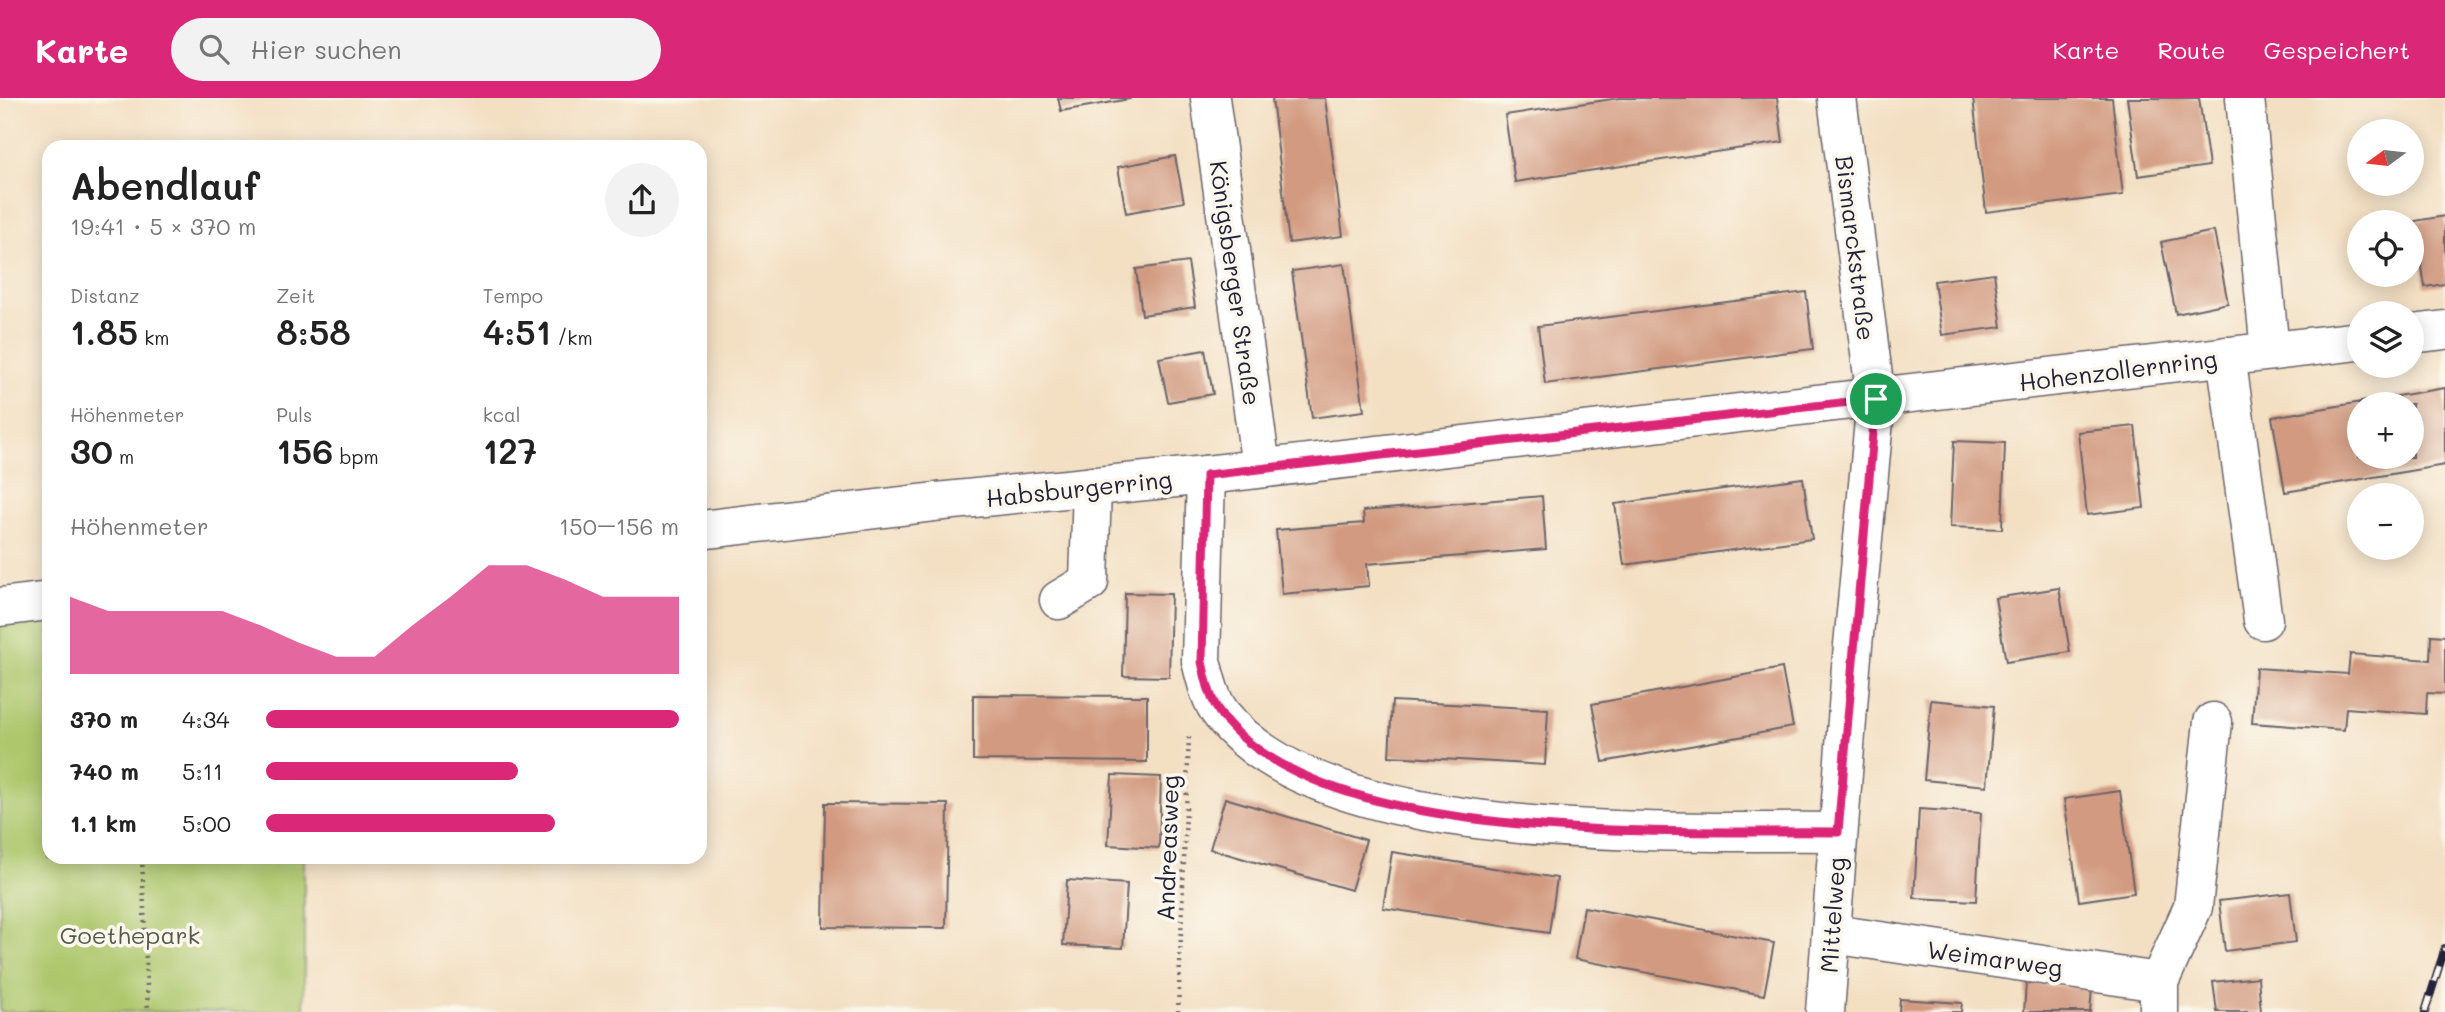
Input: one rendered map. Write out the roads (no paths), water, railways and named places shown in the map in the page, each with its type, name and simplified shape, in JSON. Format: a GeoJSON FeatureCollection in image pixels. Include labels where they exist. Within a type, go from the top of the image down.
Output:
{"type":"FeatureCollection","features":[{"type":"Feature","properties":{"kind":"street","name":"Königsberger Straße"},"geometry":{"type":"LineString","coordinates":[[1210,98],[1261,467]]}},
{"type":"Feature","properties":{"kind":"street","name":"Bismarckstraße"},"geometry":{"type":"LineString","coordinates":[[1837,98],[1876,399]]}},
{"type":"Feature","properties":{"kind":"street"},"geometry":{"type":"LineString","coordinates":[[2245,98],[2270,351]]}},
{"type":"Feature","properties":{"kind":"street"},"geometry":{"type":"LineString","coordinates":[[2424,333],[2445,330]]}},
{"type":"Feature","properties":{"kind":"street","name":"Hohenzollernring"},"geometry":{"type":"LineString","coordinates":[[1876,399],[2347,342]]}},
{"type":"Feature","properties":{"kind":"street"},"geometry":{"type":"LineString","coordinates":[[2226,356],[2263,620]]}},
{"type":"Feature","properties":{"kind":"street","name":"Habsburgerring"},"geometry":{"type":"LineString","coordinates":[[707,529],[1876,399]]}},
{"type":"Feature","properties":{"kind":"street","name":"Mittelweg"},"geometry":{"type":"LineString","coordinates":[[1825,1012],[1876,399]]}},
{"type":"Feature","properties":{"kind":"street"},"geometry":{"type":"LineString","coordinates":[[1206,475],[1202,662],[1208,690],[1221,715],[1246,740],[1279,764],[1314,781],[1368,798],[1448,815],[1550,828],[1838,832]]}},
{"type":"Feature","properties":{"kind":"street"},"geometry":{"type":"LineString","coordinates":[[1059,600],[1089,582],[1092,486]]}},
{"type":"Feature","properties":{"kind":"street"},"geometry":{"type":"LineString","coordinates":[[0,607],[42,602]]}},
{"type":"Feature","properties":{"kind":"street","name":"Weimarweg"},"geometry":{"type":"LineString","coordinates":[[1832,934],[2159,997],[2193,907],[2213,722]]}},
{"type":"Feature","properties":{"kind":"railway"},"geometry":{"type":"LineString","coordinates":[[2425,1012],[2445,948]]}},
{"type":"Feature","properties":{"kind":"park label","name":"Goethepark"},"geometry":{"type":"Point","coordinates":[130,934]}}]}
